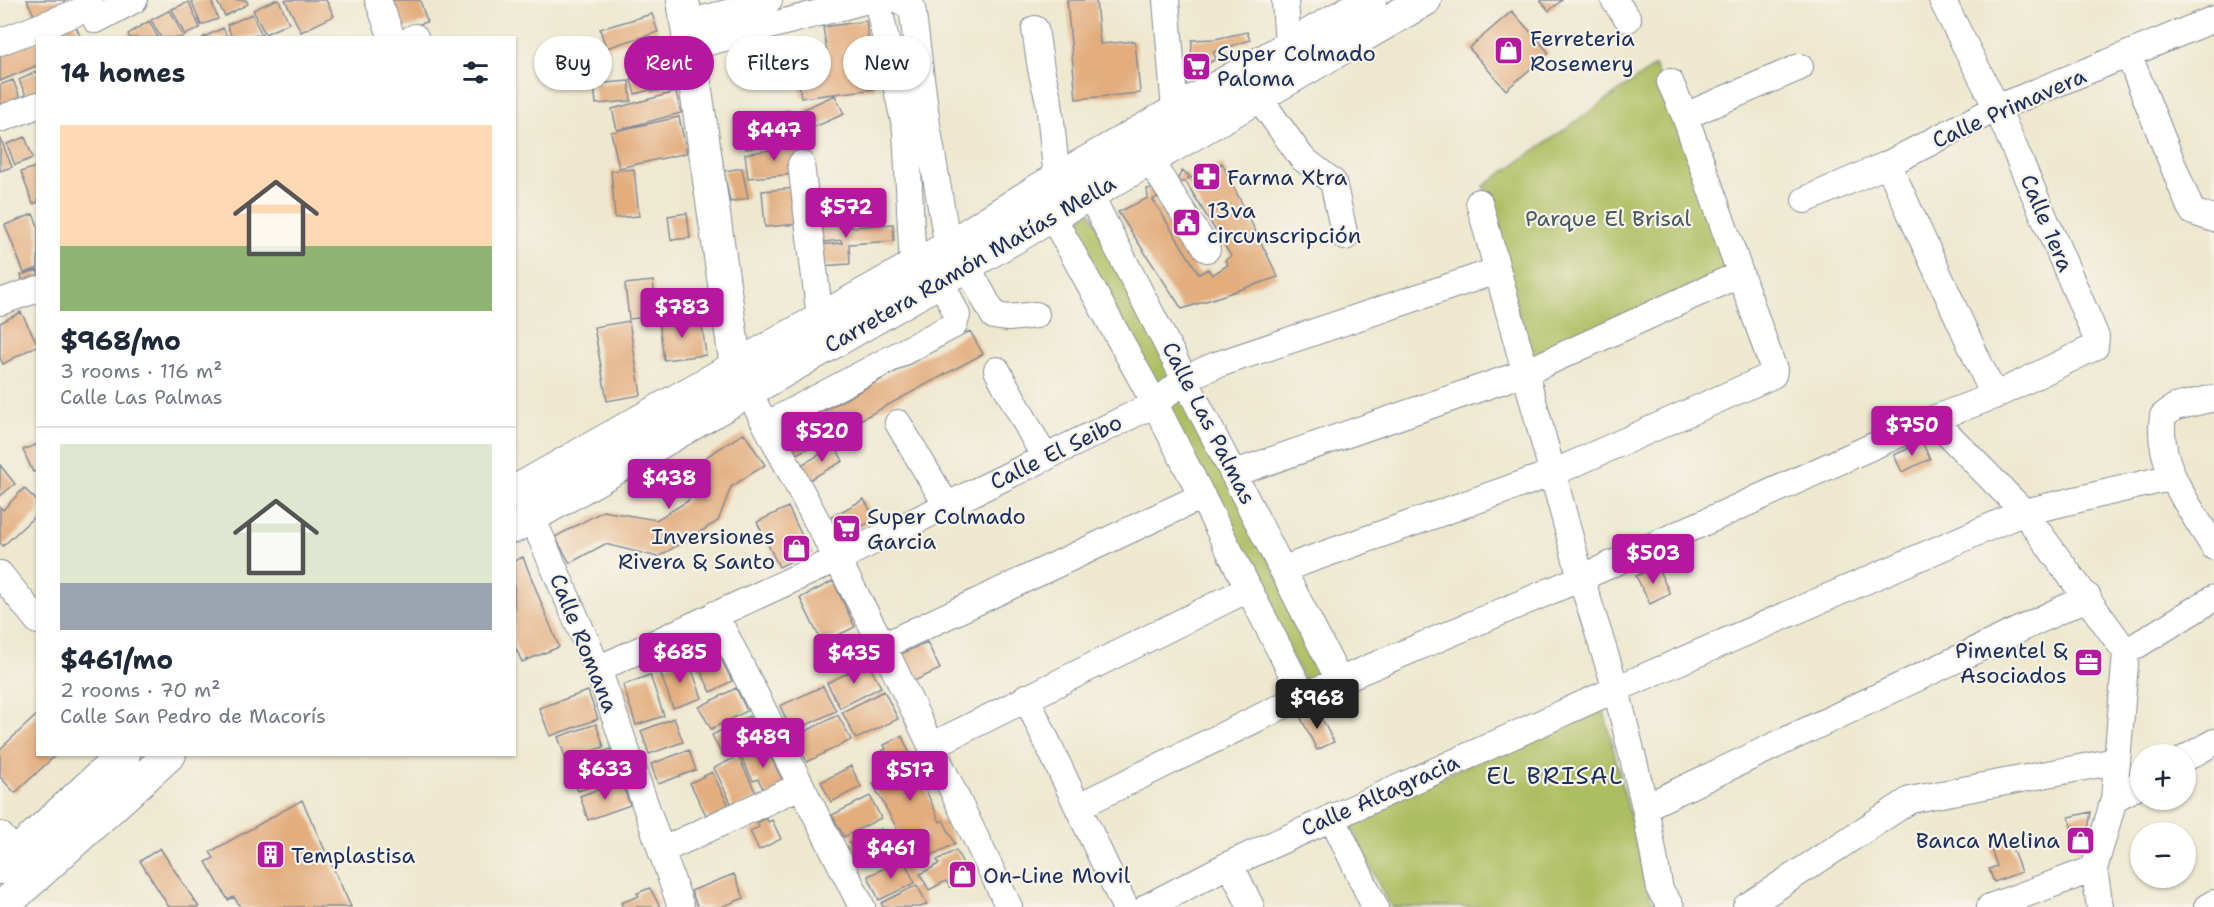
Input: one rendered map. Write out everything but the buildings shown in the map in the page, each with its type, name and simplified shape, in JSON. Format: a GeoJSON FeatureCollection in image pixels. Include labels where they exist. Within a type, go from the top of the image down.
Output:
{"type":"FeatureCollection","features":[{"type":"Feature","properties":{"kind":"main road","name":"Carretera Ramón Matías Mella"},"geometry":{"type":"LineString","coordinates":[[520,512],[742,379],[941,281],[958,257],[1065,183],[1175,111],[1370,0]]}},
{"type":"Feature","properties":{"kind":"main road","name":"Carretera Ramón Matías Mella"},"geometry":{"type":"LineString","coordinates":[[1065,183],[1150,161],[1425,0]]}},
{"type":"Feature","properties":{"kind":"main road"},"geometry":{"type":"LineString","coordinates":[[686,23],[742,379]]}},
{"type":"Feature","properties":{"kind":"main road","name":"Carretera Ramón Matías Mella"},"geometry":{"type":"LineString","coordinates":[[742,379],[820,318],[913,267],[958,257],[1053,216],[1065,183]]}},
{"type":"Feature","properties":{"kind":"main road"},"geometry":{"type":"LineString","coordinates":[[2,907],[13,858],[122,756]]}},
{"type":"Feature","properties":{"kind":"main road"},"geometry":{"type":"LineString","coordinates":[[13,858],[158,758]]}},
{"type":"Feature","properties":{"kind":"street"},"geometry":{"type":"LineString","coordinates":[[0,42],[94,16],[134,0]]}},
{"type":"Feature","properties":{"kind":"street"},"geometry":{"type":"LineString","coordinates":[[378,0],[391,36]]}},
{"type":"Feature","properties":{"kind":"street"},"geometry":{"type":"LineString","coordinates":[[686,23],[763,4],[769,0]]}},
{"type":"Feature","properties":{"kind":"street"},"geometry":{"type":"LineString","coordinates":[[686,23],[868,0]]}},
{"type":"Feature","properties":{"kind":"street"},"geometry":{"type":"LineString","coordinates":[[877,0],[958,257],[994,316],[1009,318],[1036,315]]}},
{"type":"Feature","properties":{"kind":"street"},"geometry":{"type":"LineString","coordinates":[[899,0],[912,7],[916,127],[913,267]]}},
{"type":"Feature","properties":{"kind":"street"},"geometry":{"type":"LineString","coordinates":[[1166,0],[1175,111],[1188,139]]}},
{"type":"Feature","properties":{"kind":"street"},"geometry":{"type":"LineString","coordinates":[[1285,0],[1288,47]]}},
{"type":"Feature","properties":{"kind":"street","name":"Calle 1era"},"geometry":{"type":"LineString","coordinates":[[1942,0],[1997,108],[2096,337],[2095,347],[2085,353],[1994,396]]}},
{"type":"Feature","properties":{"kind":"street","name":"Calle Primavera"},"geometry":{"type":"LineString","coordinates":[[1804,200],[1888,164],[1997,108],[2129,56],[2214,19]]}},
{"type":"Feature","properties":{"kind":"street"},"geometry":{"type":"LineString","coordinates":[[1035,29],[1065,183]]}},
{"type":"Feature","properties":{"kind":"street"},"geometry":{"type":"LineString","coordinates":[[2129,56],[2189,205],[2193,212],[2214,219]]}},
{"type":"Feature","properties":{"kind":"street"},"geometry":{"type":"LineString","coordinates":[[1685,116],[1800,67]]}},
{"type":"Feature","properties":{"kind":"street"},"geometry":{"type":"LineString","coordinates":[[1283,569],[1553,473],[1773,375],[1774,370],[1685,116],[1670,82]]}},
{"type":"Feature","properties":{"kind":"street"},"geometry":{"type":"LineString","coordinates":[[1259,98],[1302,158],[1333,182],[1345,237]]}},
{"type":"Feature","properties":{"kind":"street"},"geometry":{"type":"LineString","coordinates":[[0,119],[36,106]]}},
{"type":"Feature","properties":{"kind":"street"},"geometry":{"type":"LineString","coordinates":[[1150,161],[1207,249]]}},
{"type":"Feature","properties":{"kind":"street"},"geometry":{"type":"LineString","coordinates":[[801,164],[820,318]]}},
{"type":"Feature","properties":{"kind":"street"},"geometry":{"type":"LineString","coordinates":[[1078,806],[1303,696],[1581,578],[1934,419],[1994,396],[1888,164]]}},
{"type":"Feature","properties":{"kind":"street","name":"Calle Las Palmas"},"geometry":{"type":"LineString","coordinates":[[1065,183],[1053,216],[1155,404],[1303,696]]}},
{"type":"Feature","properties":{"kind":"street","name":"Calle Las Palmas"},"geometry":{"type":"LineString","coordinates":[[1065,183],[1186,378],[1339,680]]}},
{"type":"Feature","properties":{"kind":"street"},"geometry":{"type":"LineString","coordinates":[[1479,202],[1581,578],[1616,689],[1645,807],[1660,890],[1671,907]]}},
{"type":"Feature","properties":{"kind":"street","name":"Calle El Seibo"},"geometry":{"type":"LineString","coordinates":[[598,669],[835,560],[1155,404],[1186,378],[1216,365],[1496,271]]}},
{"type":"Feature","properties":{"kind":"street"},"geometry":{"type":"LineString","coordinates":[[1235,473],[1524,373],[1740,274]]}},
{"type":"Feature","properties":{"kind":"street"},"geometry":{"type":"LineString","coordinates":[[768,424],[954,325],[957,315],[941,281]]}},
{"type":"Feature","properties":{"kind":"street"},"geometry":{"type":"LineString","coordinates":[[0,302],[36,290]]}},
{"type":"Feature","properties":{"kind":"street"},"geometry":{"type":"LineString","coordinates":[[997,370],[1045,458]]}},
{"type":"Feature","properties":{"kind":"street"},"geometry":{"type":"LineString","coordinates":[[742,379],[768,424],[835,560],[883,646],[1009,907]]}},
{"type":"Feature","properties":{"kind":"street"},"geometry":{"type":"LineString","coordinates":[[2214,398],[2175,407],[2163,416],[2162,426],[2166,458],[2173,477],[2214,547]]}},
{"type":"Feature","properties":{"kind":"street"},"geometry":{"type":"LineString","coordinates":[[1934,419],[2024,512],[2126,652],[2116,761],[2115,799],[2094,869],[2100,907]]}},
{"type":"Feature","properties":{"kind":"street"},"geometry":{"type":"LineString","coordinates":[[898,423],[947,506]]}},
{"type":"Feature","properties":{"kind":"street","name":"Calle Altagracia"},"geometry":{"type":"LineString","coordinates":[[1147,907],[1230,864],[1616,689],[2024,512],[2173,477]]}},
{"type":"Feature","properties":{"kind":"street"},"geometry":{"type":"LineString","coordinates":[[883,646],[1202,496]]}},
{"type":"Feature","properties":{"kind":"street","name":"Calle Romana"},"geometry":{"type":"LineString","coordinates":[[520,512],[598,669],[681,907]]}},
{"type":"Feature","properties":{"kind":"street"},"geometry":{"type":"LineString","coordinates":[[0,574],[36,619]]}},
{"type":"Feature","properties":{"kind":"street"},"geometry":{"type":"LineString","coordinates":[[930,746],[1248,589]]}},
{"type":"Feature","properties":{"kind":"street"},"geometry":{"type":"LineString","coordinates":[[1645,807],[2088,597]]}},
{"type":"Feature","properties":{"kind":"street"},"geometry":{"type":"LineString","coordinates":[[2126,652],[2214,598]]}},
{"type":"Feature","properties":{"kind":"street"},"geometry":{"type":"LineString","coordinates":[[715,614],[801,786],[853,904]]}},
{"type":"Feature","properties":{"kind":"street"},"geometry":{"type":"LineString","coordinates":[[1026,697],[1125,907]]}},
{"type":"Feature","properties":{"kind":"street"},"geometry":{"type":"LineString","coordinates":[[2196,752],[2214,742]]}},
{"type":"Feature","properties":{"kind":"street"},"geometry":{"type":"LineString","coordinates":[[1746,907],[1910,800],[2116,761]]}},
{"type":"Feature","properties":{"kind":"street"},"geometry":{"type":"LineString","coordinates":[[661,851],[801,786]]}},
{"type":"Feature","properties":{"kind":"street"},"geometry":{"type":"LineString","coordinates":[[2115,799],[2130,790]]}},
{"type":"Feature","properties":{"kind":"street"},"geometry":{"type":"LineString","coordinates":[[1332,817],[1376,907]]}},
{"type":"Feature","properties":{"kind":"street"},"geometry":{"type":"LineString","coordinates":[[1230,864],[1251,907]]}},
{"type":"Feature","properties":{"kind":"street"},"geometry":{"type":"LineString","coordinates":[[1990,907],[2094,869]]}},
{"type":"Feature","properties":{"kind":"street"},"geometry":{"type":"LineString","coordinates":[[2208,907],[2214,903]]}},
{"type":"Feature","properties":{"kind":"green space","name":"Parque El Brisal"},"geometry":{"type":"Polygon","coordinates":[[[1655,66],[1732,268],[1531,360],[1484,186],[1655,66]]]}},
{"type":"Feature","properties":{"kind":"green space"},"geometry":{"type":"Polygon","coordinates":[[[1090,211],[1326,672],[1305,682],[1070,224],[1090,211]]]}},
{"type":"Feature","properties":{"kind":"green space"},"geometry":{"type":"Polygon","coordinates":[[[1602,703],[1650,897],[1657,907],[1390,907],[1348,820],[1602,703]]]}},
{"type":"Feature","properties":{"kind":"place","name":"Ferreteria Rosemery"},"geometry":{"type":"Point","coordinates":[1509,51]}},
{"type":"Feature","properties":{"kind":"place","name":"Super Colmado Paloma"},"geometry":{"type":"Point","coordinates":[1196,66]}},
{"type":"Feature","properties":{"kind":"place","name":"Farma Xtra"},"geometry":{"type":"Point","coordinates":[1206,177]}},
{"type":"Feature","properties":{"kind":"place","name":"13va circunscripción"},"geometry":{"type":"Point","coordinates":[1186,223]}},
{"type":"Feature","properties":{"kind":"place","name":"Super Colmado Garcia"},"geometry":{"type":"Point","coordinates":[846,529]}},
{"type":"Feature","properties":{"kind":"place","name":"Inversiones Rivera & Santo"},"geometry":{"type":"Point","coordinates":[796,549]}},
{"type":"Feature","properties":{"kind":"place","name":"Pimentel & Asociados"},"geometry":{"type":"Point","coordinates":[2088,663]}},
{"type":"Feature","properties":{"kind":"place","name":"Banca Melina"},"geometry":{"type":"Point","coordinates":[2081,840]}},
{"type":"Feature","properties":{"kind":"place","name":"Templastisa"},"geometry":{"type":"Point","coordinates":[270,855]}},
{"type":"Feature","properties":{"kind":"place","name":"On-Line Movil"},"geometry":{"type":"Point","coordinates":[962,875]}},
{"type":"Feature","properties":{"kind":"district","name":"EL BRISAL"},"geometry":{"type":"Point","coordinates":[1555,776]}}]}
